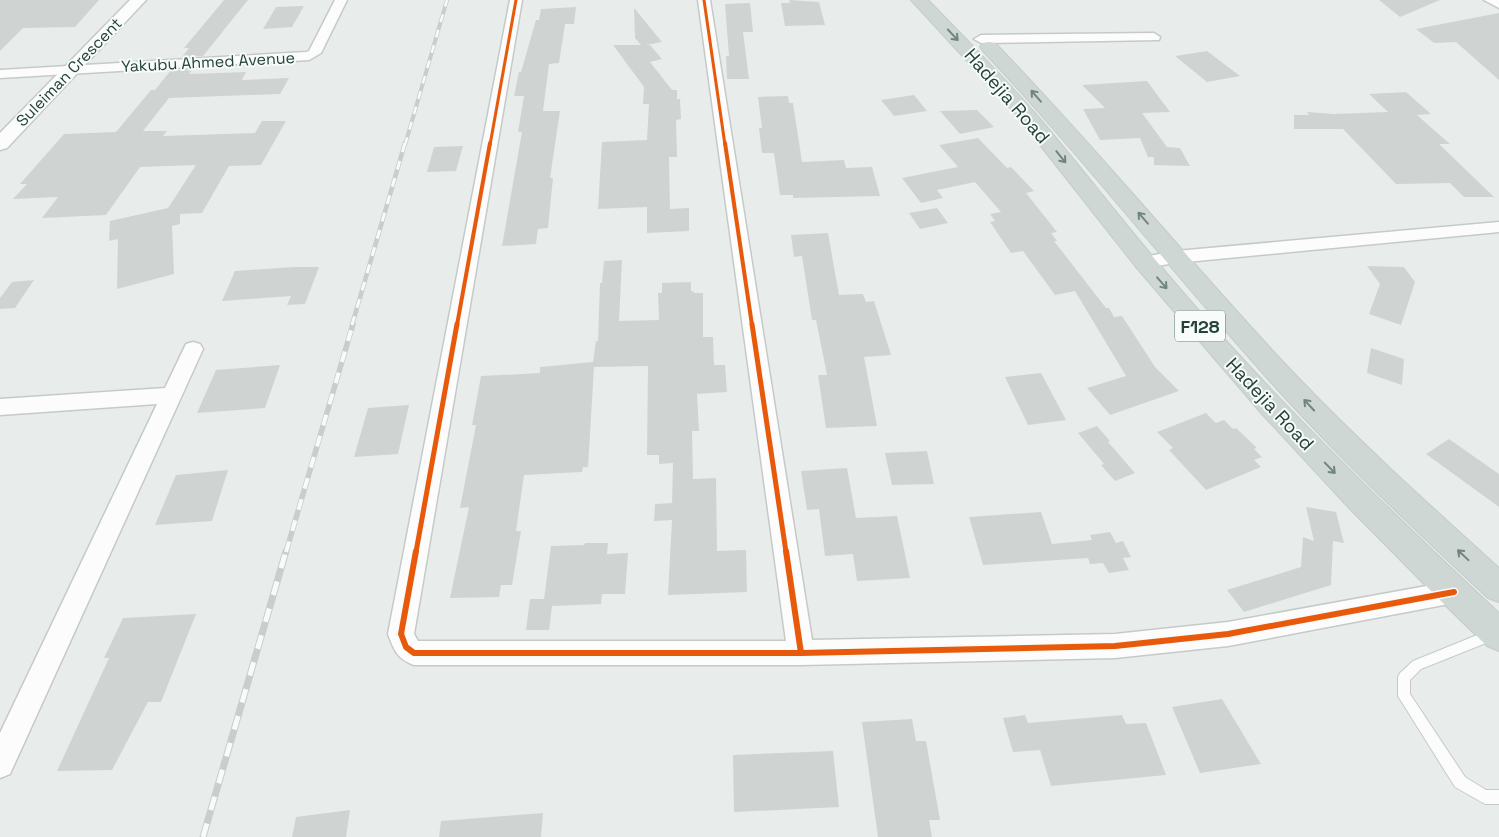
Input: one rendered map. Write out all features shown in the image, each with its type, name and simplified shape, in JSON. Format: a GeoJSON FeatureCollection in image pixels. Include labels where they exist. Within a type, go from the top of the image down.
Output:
{"type":"FeatureCollection","features":[{"type":"Feature","properties":{"kind":"main road","name":"Hadejia Road"},"geometry":{"type":"LineString","coordinates":[[919,0],[994,78],[1033,122],[1144,262],[1218,346],[1328,466],[1498,634]]}},
{"type":"Feature","properties":{"kind":"main road","name":"Hadejia Road"},"geometry":{"type":"LineString","coordinates":[[944,0],[1028,86],[1247,339],[1316,412],[1427,521],[1499,587]]}},
{"type":"Feature","properties":{"kind":"street","name":"Suleiman Crescent"},"geometry":{"type":"LineString","coordinates":[[0,144],[138,0]]}},
{"type":"Feature","properties":{"kind":"street","name":"Yakubu Ahmed Avenue"},"geometry":{"type":"LineString","coordinates":[[71,69],[309,56],[314,53],[341,0]]}},
{"type":"Feature","properties":{"kind":"street"},"geometry":{"type":"LineString","coordinates":[[516,0],[401,634],[406,647],[414,653],[801,653],[1114,646],[1228,634],[1454,592]]}},
{"type":"Feature","properties":{"kind":"street"},"geometry":{"type":"LineString","coordinates":[[704,0],[801,653]]}},
{"type":"Feature","properties":{"kind":"street"},"geometry":{"type":"LineString","coordinates":[[1490,0],[1499,4]]}},
{"type":"Feature","properties":{"kind":"street"},"geometry":{"type":"LineString","coordinates":[[981,39],[1154,37]]}},
{"type":"Feature","properties":{"kind":"street"},"geometry":{"type":"LineString","coordinates":[[0,74],[71,69]]}},
{"type":"Feature","properties":{"kind":"street"},"geometry":{"type":"LineString","coordinates":[[1144,262],[1176,257],[1499,227]]}},
{"type":"Feature","properties":{"kind":"street"},"geometry":{"type":"LineString","coordinates":[[0,764],[193,349]]}},
{"type":"Feature","properties":{"kind":"street"},"geometry":{"type":"LineString","coordinates":[[0,407],[171,395]]}},
{"type":"Feature","properties":{"kind":"lane"},"geometry":{"type":"LineString","coordinates":[[1498,634],[1417,665],[1404,677],[1404,696],[1460,782],[1485,797],[1499,797]]}},
{"type":"Feature","properties":{"kind":"building"},"geometry":{"type":"Polygon","coordinates":[[[0,0],[99,0],[75,27],[23,28],[0,51],[0,0]]]}},
{"type":"Feature","properties":{"kind":"building"},"geometry":{"type":"Polygon","coordinates":[[[224,0],[248,0],[203,56],[182,57],[189,48],[184,48],[224,0]]]}},
{"type":"Feature","properties":{"kind":"building"},"geometry":{"type":"Polygon","coordinates":[[[789,0],[819,2],[825,25],[785,26],[781,3],[790,3],[789,0]]]}},
{"type":"Feature","properties":{"kind":"building"},"geometry":{"type":"Polygon","coordinates":[[[1379,0],[1440,0],[1400,17],[1379,0]]]}},
{"type":"Feature","properties":{"kind":"building"},"geometry":{"type":"Polygon","coordinates":[[[750,3],[753,32],[743,32],[749,79],[727,79],[726,56],[729,56],[725,4],[750,3]]]}},
{"type":"Feature","properties":{"kind":"building"},"geometry":{"type":"Polygon","coordinates":[[[304,6],[292,27],[263,29],[276,7],[304,6]]]}},
{"type":"Feature","properties":{"kind":"building"},"geometry":{"type":"Polygon","coordinates":[[[576,7],[574,24],[565,24],[559,63],[549,64],[543,111],[560,111],[550,178],[553,178],[548,228],[538,229],[536,244],[502,246],[522,132],[518,132],[524,96],[514,96],[519,72],[521,72],[541,9],[576,7]]]}},
{"type":"Feature","properties":{"kind":"building"},"geometry":{"type":"Polygon","coordinates":[[[634,8],[662,42],[646,45],[650,45],[662,59],[650,62],[672,90],[677,90],[677,99],[680,99],[681,119],[676,120],[677,157],[669,157],[670,209],[689,208],[689,231],[647,233],[647,207],[598,209],[602,142],[647,140],[649,104],[643,104],[644,87],[613,45],[641,45],[635,38],[634,8]]]}},
{"type":"Feature","properties":{"kind":"building"},"geometry":{"type":"Polygon","coordinates":[[[1499,13],[1499,80],[1456,42],[1434,43],[1416,29],[1499,13]]]}},
{"type":"Feature","properties":{"kind":"building"},"geometry":{"type":"Polygon","coordinates":[[[1207,51],[1240,76],[1207,82],[1175,56],[1207,51]]]}},
{"type":"Feature","properties":{"kind":"building"},"geometry":{"type":"Polygon","coordinates":[[[193,69],[189,74],[246,72],[242,80],[289,78],[280,94],[169,98],[143,131],[167,131],[163,136],[255,133],[262,121],[286,121],[261,165],[229,166],[202,213],[180,214],[180,224],[172,226],[174,274],[117,289],[118,239],[109,241],[110,221],[168,208],[196,165],[140,167],[106,215],[42,218],[58,197],[13,199],[27,184],[20,184],[64,134],[116,132],[151,90],[155,90],[171,70],[193,69]]]}},
{"type":"Feature","properties":{"kind":"building"},"geometry":{"type":"Polygon","coordinates":[[[1147,81],[1170,112],[1142,113],[1167,147],[1180,148],[1190,166],[1154,165],[1154,157],[1148,157],[1140,138],[1100,140],[1083,109],[1105,108],[1082,85],[1147,81]]]}},
{"type":"Feature","properties":{"kind":"building"},"geometry":{"type":"Polygon","coordinates":[[[1406,92],[1431,114],[1417,115],[1450,144],[1439,144],[1494,197],[1464,197],[1450,183],[1396,184],[1343,129],[1294,129],[1294,115],[1309,115],[1307,112],[1333,114],[1388,112],[1369,94],[1406,92]]]}},
{"type":"Feature","properties":{"kind":"building"},"geometry":{"type":"Polygon","coordinates":[[[914,95],[927,111],[894,116],[881,100],[914,95]]]}},
{"type":"Feature","properties":{"kind":"building"},"geometry":{"type":"Polygon","coordinates":[[[788,96],[789,103],[793,103],[802,162],[844,160],[846,168],[872,167],[880,196],[793,198],[793,195],[780,195],[774,153],[762,153],[759,128],[762,128],[758,97],[788,96]]]}},
{"type":"Feature","properties":{"kind":"building"},"geometry":{"type":"Polygon","coordinates":[[[977,110],[994,127],[960,134],[940,111],[977,110]]]}},
{"type":"Feature","properties":{"kind":"building"},"geometry":{"type":"Polygon","coordinates":[[[978,138],[1007,168],[1011,167],[1034,191],[1026,193],[1057,232],[1051,233],[1057,241],[1054,241],[1106,308],[1109,308],[1114,317],[1122,316],[1155,367],[1179,391],[1110,415],[1087,388],[1126,376],[1075,291],[1055,295],[1023,251],[1011,253],[990,222],[995,221],[990,214],[1001,212],[975,182],[937,190],[943,198],[921,203],[902,178],[958,167],[939,145],[978,138]]]}},
{"type":"Feature","properties":{"kind":"building"},"geometry":{"type":"Polygon","coordinates":[[[463,146],[456,171],[427,172],[434,147],[463,146]]]}},
{"type":"Feature","properties":{"kind":"building"},"geometry":{"type":"Polygon","coordinates":[[[937,208],[948,223],[920,229],[909,213],[937,208]]]}},
{"type":"Feature","properties":{"kind":"building"},"geometry":{"type":"Polygon","coordinates":[[[828,233],[839,295],[863,294],[866,302],[874,301],[891,355],[864,357],[877,426],[826,428],[818,375],[827,375],[816,320],[812,320],[802,256],[794,257],[791,235],[828,233]]]}},
{"type":"Feature","properties":{"kind":"building"},"geometry":{"type":"Polygon","coordinates":[[[622,260],[619,321],[659,320],[658,293],[662,293],[662,283],[691,282],[691,291],[703,293],[703,337],[713,337],[714,365],[725,365],[727,392],[697,394],[699,431],[692,431],[693,479],[716,478],[717,551],[746,550],[747,592],[668,595],[672,520],[654,521],[655,504],[672,503],[673,463],[659,464],[659,455],[647,455],[648,366],[594,367],[588,467],[583,467],[582,472],[524,475],[516,531],[521,531],[512,585],[501,585],[499,597],[450,598],[469,507],[460,508],[476,425],[472,425],[481,376],[540,373],[540,367],[593,362],[596,341],[598,341],[600,283],[602,283],[604,261],[622,260]]]}},
{"type":"Feature","properties":{"kind":"building"},"geometry":{"type":"Polygon","coordinates":[[[1367,266],[1404,267],[1415,282],[1401,325],[1369,314],[1380,284],[1367,266]]]}},
{"type":"Feature","properties":{"kind":"building"},"geometry":{"type":"Polygon","coordinates":[[[319,267],[305,304],[287,305],[291,296],[222,301],[235,271],[319,267]]]}},
{"type":"Feature","properties":{"kind":"building"},"geometry":{"type":"Polygon","coordinates":[[[34,280],[15,308],[0,309],[0,298],[12,282],[34,280]]]}},
{"type":"Feature","properties":{"kind":"building"},"geometry":{"type":"Polygon","coordinates":[[[1371,348],[1404,359],[1402,385],[1367,373],[1371,348]]]}},
{"type":"Feature","properties":{"kind":"building"},"geometry":{"type":"Polygon","coordinates":[[[280,365],[265,408],[197,413],[216,370],[280,365]]]}},
{"type":"Feature","properties":{"kind":"building"},"geometry":{"type":"Polygon","coordinates":[[[1041,373],[1066,420],[1028,425],[1005,377],[1041,373]]]}},
{"type":"Feature","properties":{"kind":"building"},"geometry":{"type":"Polygon","coordinates":[[[409,405],[398,454],[354,457],[368,408],[409,405]]]}},
{"type":"Feature","properties":{"kind":"building"},"geometry":{"type":"Polygon","coordinates":[[[1206,413],[1216,423],[1224,420],[1233,429],[1236,428],[1257,448],[1254,449],[1262,457],[1254,460],[1261,467],[1206,490],[1169,450],[1173,448],[1157,432],[1206,413]]]}},
{"type":"Feature","properties":{"kind":"building"},"geometry":{"type":"Polygon","coordinates":[[[1097,426],[1110,441],[1108,442],[1135,473],[1115,481],[1101,465],[1104,464],[1078,433],[1097,426]]]}},
{"type":"Feature","properties":{"kind":"building"},"geometry":{"type":"Polygon","coordinates":[[[1449,439],[1499,474],[1499,507],[1426,454],[1449,439]]]}},
{"type":"Feature","properties":{"kind":"building"},"geometry":{"type":"Polygon","coordinates":[[[927,451],[934,484],[892,485],[885,453],[927,451]]]}},
{"type":"Feature","properties":{"kind":"building"},"geometry":{"type":"Polygon","coordinates":[[[847,468],[856,518],[897,516],[910,578],[857,581],[853,554],[825,556],[819,509],[807,510],[801,471],[847,468]]]}},
{"type":"Feature","properties":{"kind":"building"},"geometry":{"type":"Polygon","coordinates":[[[228,470],[212,521],[155,525],[176,475],[228,470]]]}},
{"type":"Feature","properties":{"kind":"building"},"geometry":{"type":"Polygon","coordinates":[[[1306,507],[1336,512],[1344,543],[1333,541],[1331,585],[1244,612],[1227,590],[1301,567],[1303,537],[1314,541],[1306,507]]]}},
{"type":"Feature","properties":{"kind":"building"},"geometry":{"type":"Polygon","coordinates":[[[1041,512],[1052,544],[1092,540],[1090,535],[1110,532],[1116,543],[1123,541],[1131,557],[1123,558],[1129,570],[1109,573],[1103,563],[1090,564],[1088,558],[983,565],[969,517],[1041,512]]]}},
{"type":"Feature","properties":{"kind":"building"},"geometry":{"type":"Polygon","coordinates":[[[585,543],[608,543],[607,554],[628,553],[625,594],[602,594],[601,604],[552,606],[549,630],[526,630],[530,599],[544,599],[551,546],[584,545],[585,543]]]}},
{"type":"Feature","properties":{"kind":"building"},"geometry":{"type":"Polygon","coordinates":[[[196,614],[161,702],[148,702],[112,770],[57,771],[109,658],[104,658],[123,618],[196,614]]]}},
{"type":"Feature","properties":{"kind":"building"},"geometry":{"type":"Polygon","coordinates":[[[1222,699],[1261,764],[1200,773],[1172,707],[1222,699]]]}},
{"type":"Feature","properties":{"kind":"building"},"geometry":{"type":"Polygon","coordinates":[[[1025,715],[1028,723],[1122,715],[1126,724],[1146,723],[1166,775],[1051,786],[1040,750],[1013,752],[1003,718],[1025,715]]]}},
{"type":"Feature","properties":{"kind":"building"},"geometry":{"type":"Polygon","coordinates":[[[912,719],[916,741],[926,741],[940,820],[929,820],[932,837],[878,837],[862,722],[912,719]]]}},
{"type":"Feature","properties":{"kind":"building"},"geometry":{"type":"Polygon","coordinates":[[[833,751],[839,807],[734,812],[733,755],[833,751]]]}},
{"type":"Feature","properties":{"kind":"building"},"geometry":{"type":"Polygon","coordinates":[[[350,810],[346,837],[292,837],[296,817],[350,810]]]}},
{"type":"Feature","properties":{"kind":"building"},"geometry":{"type":"Polygon","coordinates":[[[543,813],[541,837],[439,837],[441,821],[543,813]]]}},
{"type":"Feature","properties":{"kind":"railway"},"geometry":{"type":"LineString","coordinates":[[405,145],[447,0]]}},
{"type":"Feature","properties":{"kind":"railway"},"geometry":{"type":"LineString","coordinates":[[352,325],[405,143]]}},
{"type":"Feature","properties":{"kind":"railway"},"geometry":{"type":"LineString","coordinates":[[286,552],[353,324]]}},
{"type":"Feature","properties":{"kind":"railway"},"geometry":{"type":"LineString","coordinates":[[203,837],[286,551]]}},
{"type":"Feature","properties":{"kind":"cycle path"},"geometry":{"type":"LineString","coordinates":[[516,0],[401,634],[406,647],[414,653],[801,653],[1115,646],[1228,634],[1454,592]]}},
{"type":"Feature","properties":{"kind":"cycle path"},"geometry":{"type":"LineString","coordinates":[[704,0],[801,653]]}}]}
